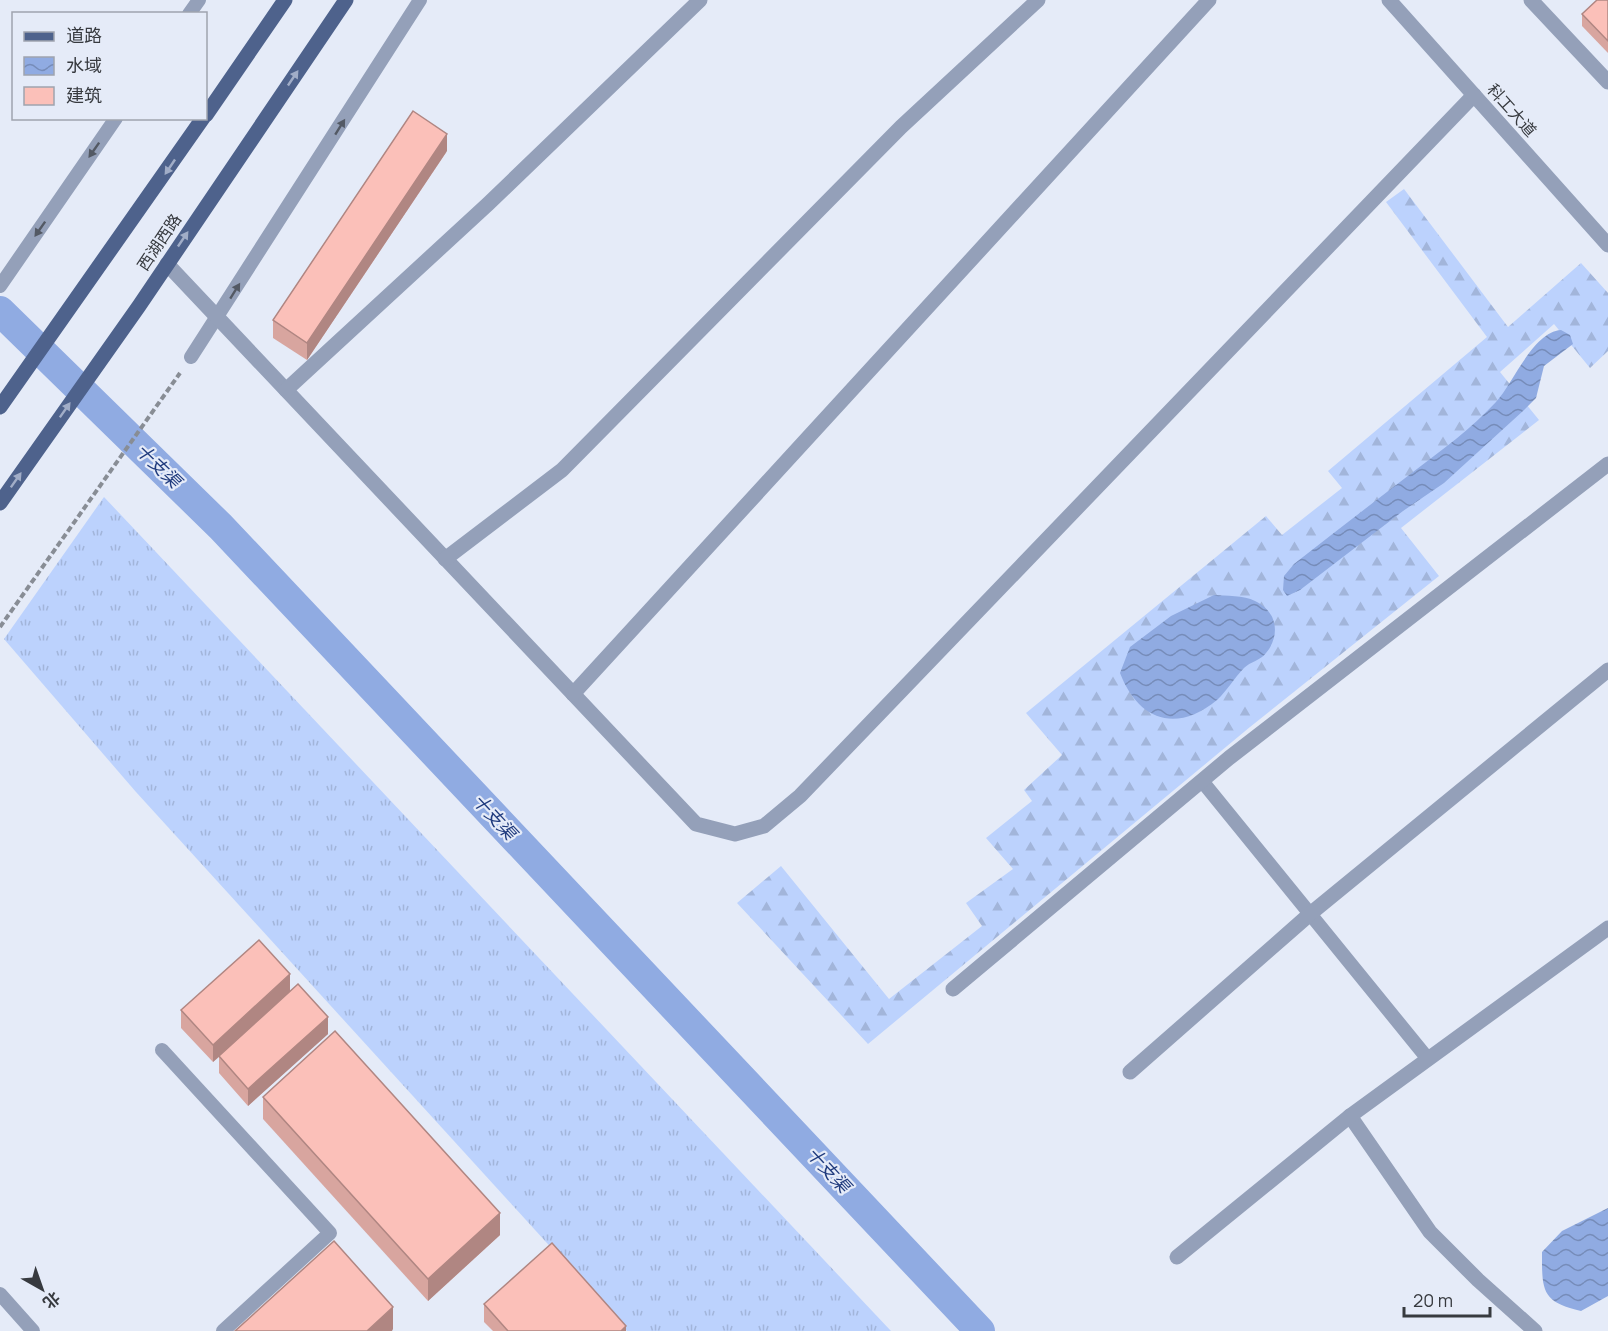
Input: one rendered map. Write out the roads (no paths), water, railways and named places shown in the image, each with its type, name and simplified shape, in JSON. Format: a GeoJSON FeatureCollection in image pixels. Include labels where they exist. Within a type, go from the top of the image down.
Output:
{"type":"FeatureCollection","features":[{"type":"Feature","properties":{"kind":"main road","name":"西湖西路"},"geometry":{"type":"LineString","coordinates":[[207,113],[285,0]]}},
{"type":"Feature","properties":{"kind":"main road","name":"西湖西路"},"geometry":{"type":"LineString","coordinates":[[0,503],[139,306],[345,0]]}},
{"type":"Feature","properties":{"kind":"main road","name":"西湖西路"},"geometry":{"type":"LineString","coordinates":[[0,407],[202,120]]}},
{"type":"Feature","properties":{"kind":"street"},"geometry":{"type":"LineString","coordinates":[[286,390],[488,204],[700,0]]}},
{"type":"Feature","properties":{"kind":"street"},"geometry":{"type":"LineString","coordinates":[[445,559],[562,470],[901,126],[1038,0]]}},
{"type":"Feature","properties":{"kind":"street"},"geometry":{"type":"LineString","coordinates":[[573,694],[1209,0]]}},
{"type":"Feature","properties":{"kind":"street","name":"科工大道"},"geometry":{"type":"LineString","coordinates":[[1389,0],[1608,244]]}},
{"type":"Feature","properties":{"kind":"street"},"geometry":{"type":"LineString","coordinates":[[1531,0],[1608,82]]}},
{"type":"Feature","properties":{"kind":"street"},"geometry":{"type":"LineString","coordinates":[[167,264],[696,824],[735,834],[764,826],[800,796],[1474,95]]}},
{"type":"Feature","properties":{"kind":"street"},"geometry":{"type":"LineString","coordinates":[[953,989],[1202,781],[1608,464]]}},
{"type":"Feature","properties":{"kind":"street"},"geometry":{"type":"LineString","coordinates":[[1130,1072],[1310,914],[1608,670]]}},
{"type":"Feature","properties":{"kind":"street"},"geometry":{"type":"LineString","coordinates":[[1177,1257],[1350,1116],[1608,928]]}},
{"type":"Feature","properties":{"kind":"street"},"geometry":{"type":"LineString","coordinates":[[1350,1116],[1430,1232],[1478,1280],[1535,1331]]}},
{"type":"Feature","properties":{"kind":"lane"},"geometry":{"type":"LineString","coordinates":[[191,357],[420,0]]}},
{"type":"Feature","properties":{"kind":"lane"},"geometry":{"type":"LineString","coordinates":[[0,286],[115,120]]}},
{"type":"Feature","properties":{"kind":"lane"},"geometry":{"type":"LineString","coordinates":[[1202,781],[1428,1059]]}},
{"type":"Feature","properties":{"kind":"lane"},"geometry":{"type":"LineString","coordinates":[[162,1050],[330,1233],[223,1331]]}},
{"type":"Feature","properties":{"kind":"lane"},"geometry":{"type":"LineString","coordinates":[[0,1294],[33,1331]]}},
{"type":"Feature","properties":{"kind":"water"},"geometry":{"type":"Polygon","coordinates":[[[1561,330],[1570,335],[1573,344],[1544,366],[1536,398],[1523,411],[1444,483],[1403,511],[1300,590],[1287,596],[1283,590],[1284,576],[1294,564],[1466,430],[1496,402],[1533,348],[1551,333],[1561,330]]]}},
{"type":"Feature","properties":{"kind":"water"},"geometry":{"type":"Polygon","coordinates":[[[1214,595],[1246,598],[1262,605],[1272,617],[1274,624],[1274,639],[1271,646],[1264,655],[1244,668],[1224,693],[1202,711],[1173,719],[1160,717],[1148,711],[1137,702],[1120,673],[1130,647],[1171,616],[1214,595]]]}},
{"type":"Feature","properties":{"kind":"water"},"geometry":{"type":"Polygon","coordinates":[[[1608,1208],[1608,1296],[1581,1311],[1558,1303],[1546,1292],[1542,1276],[1542,1252],[1562,1231],[1608,1208]]]}},
{"type":"Feature","properties":{"kind":"waterway","name":"十支渠"},"geometry":{"type":"LineString","coordinates":[[0,311],[221,527],[980,1331]]}}]}
